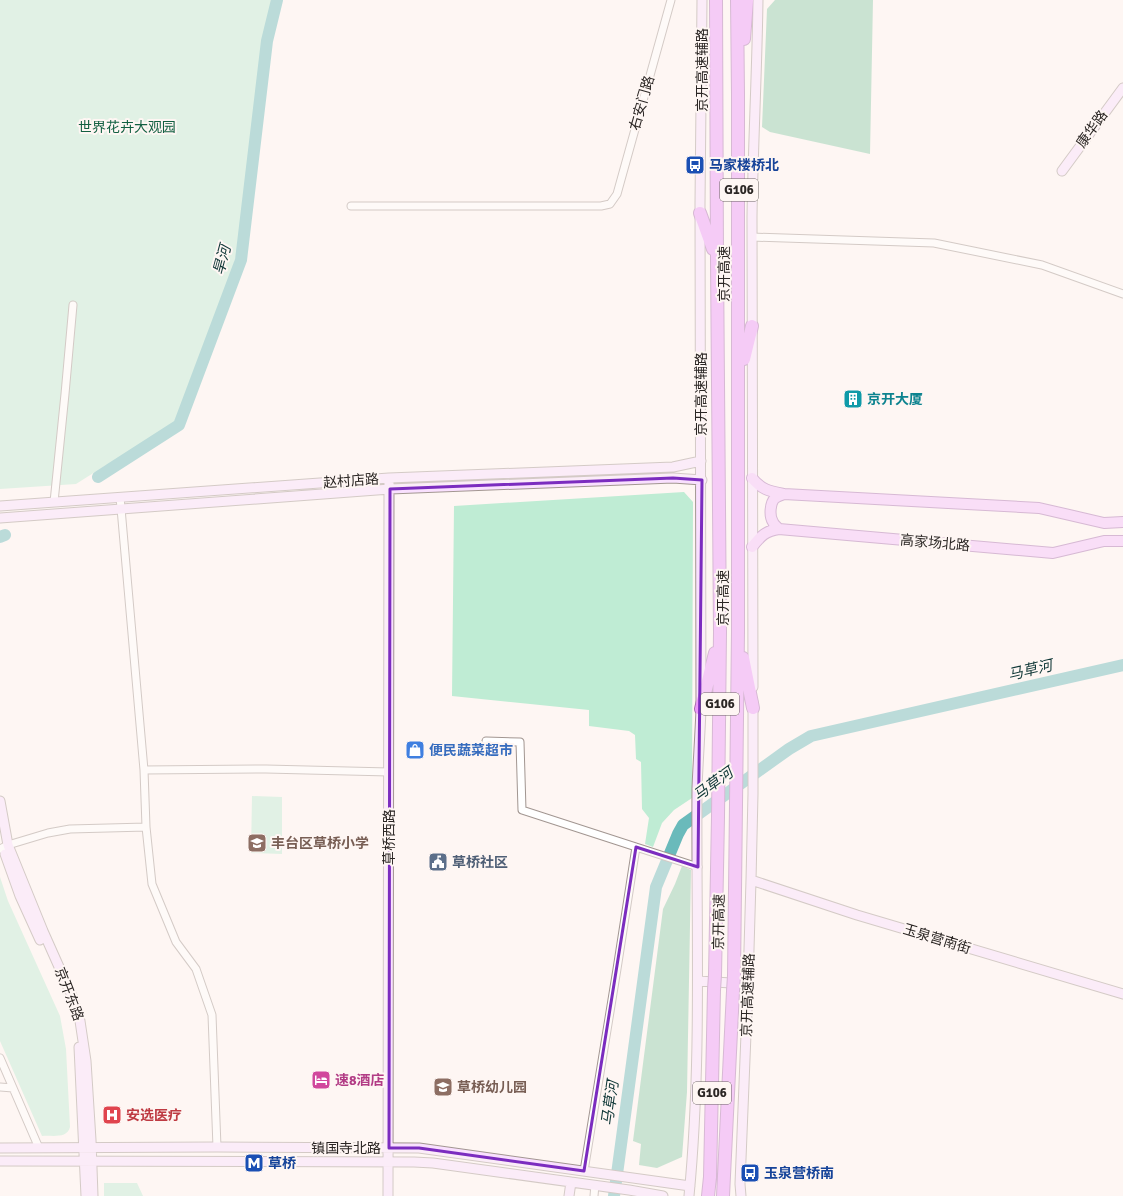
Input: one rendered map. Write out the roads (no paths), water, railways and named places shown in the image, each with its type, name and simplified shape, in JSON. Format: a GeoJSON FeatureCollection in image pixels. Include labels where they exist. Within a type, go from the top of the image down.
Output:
{"type":"FeatureCollection","features":[{"type":"Feature","properties":{"kind":"highway","name":"京开高速"},"geometry":{"type":"LineString","coordinates":[[708,1196],[710,1177],[715,975],[720,632],[716,0]]}},
{"type":"Feature","properties":{"kind":"highway","name":"京开高速"},"geometry":{"type":"LineString","coordinates":[[724,1196],[734,976],[738,632],[739,380],[737,0]]}},
{"type":"Feature","properties":{"kind":"highway"},"geometry":{"type":"LineString","coordinates":[[738,94],[747,13],[747,0]]}},
{"type":"Feature","properties":{"kind":"highway"},"geometry":{"type":"LineString","coordinates":[[700,213],[717,260]]}},
{"type":"Feature","properties":{"kind":"highway"},"geometry":{"type":"LineString","coordinates":[[739,380],[752,326]]}},
{"type":"Feature","properties":{"kind":"highway"},"geometry":{"type":"LineString","coordinates":[[702,710],[720,632]]}},
{"type":"Feature","properties":{"kind":"highway"},"geometry":{"type":"LineString","coordinates":[[738,632],[752,708]]}},
{"type":"Feature","properties":{"kind":"main road"},"geometry":{"type":"LineString","coordinates":[[752,478],[764,490],[784,494],[1039,508],[1104,523],[1123,522]]}},
{"type":"Feature","properties":{"kind":"main road"},"geometry":{"type":"LineString","coordinates":[[779,529],[773,524],[771,519],[772,502],[776,497],[784,494]]}},
{"type":"Feature","properties":{"kind":"main road","name":"高家场北路"},"geometry":{"type":"LineString","coordinates":[[752,547],[765,532],[779,529],[1053,553],[1104,541],[1123,542]]}},
{"type":"Feature","properties":{"kind":"street","name":"右安门路"},"geometry":{"type":"LineString","coordinates":[[351,206],[601,206],[610,204],[617,194],[671,0]]}},
{"type":"Feature","properties":{"kind":"street","name":"京开高速辅路"},"geometry":{"type":"LineString","coordinates":[[698,868],[697,787],[702,710],[700,213],[702,0]]}},
{"type":"Feature","properties":{"kind":"street"},"geometry":{"type":"LineString","coordinates":[[752,708],[752,238],[753,136],[757,73],[758,0]]}},
{"type":"Feature","properties":{"kind":"street","name":"康华路"},"geometry":{"type":"LineString","coordinates":[[1062,171],[1123,88]]}},
{"type":"Feature","properties":{"kind":"street"},"geometry":{"type":"LineString","coordinates":[[752,238],[934,243],[1042,265],[1123,294]]}},
{"type":"Feature","properties":{"kind":"street"},"geometry":{"type":"LineString","coordinates":[[54,502],[72,305]]}},
{"type":"Feature","properties":{"kind":"street","name":"赵村店路"},"geometry":{"type":"LineString","coordinates":[[0,506],[390,478],[673,466],[701,461]]}},
{"type":"Feature","properties":{"kind":"street","name":"草桥西路"},"geometry":{"type":"LineString","coordinates":[[388,1196],[390,478]]}},
{"type":"Feature","properties":{"kind":"street","name":"赵村店路"},"geometry":{"type":"LineString","coordinates":[[0,518],[390,489],[673,478],[702,480]]}},
{"type":"Feature","properties":{"kind":"street"},"geometry":{"type":"LineString","coordinates":[[120,497],[144,770],[146,827],[152,884],[176,942],[196,969],[212,1015],[217,1147]]}},
{"type":"Feature","properties":{"kind":"street","name":"京开高速辅路"},"geometry":{"type":"LineString","coordinates":[[741,1196],[740,1184],[748,984],[753,794],[752,708]]}},
{"type":"Feature","properties":{"kind":"street"},"geometry":{"type":"LineString","coordinates":[[486,741],[520,742],[522,810],[698,868],[698,981],[694,1126],[689,1196]]}},
{"type":"Feature","properties":{"kind":"street"},"geometry":{"type":"LineString","coordinates":[[144,770],[266,769],[389,772]]}},
{"type":"Feature","properties":{"kind":"street","name":"京开东路"},"geometry":{"type":"LineString","coordinates":[[0,801],[4,847]]}},
{"type":"Feature","properties":{"kind":"street"},"geometry":{"type":"LineString","coordinates":[[4,847],[48,833],[70,829],[146,827]]}},
{"type":"Feature","properties":{"kind":"street","name":"京开东路"},"geometry":{"type":"LineString","coordinates":[[0,835],[4,847],[72,996],[80,1021],[86,1061],[88,1148],[86,1196]]}},
{"type":"Feature","properties":{"kind":"street"},"geometry":{"type":"LineString","coordinates":[[584,1171],[636,847]]}},
{"type":"Feature","properties":{"kind":"street","name":"玉泉营南街"},"geometry":{"type":"LineString","coordinates":[[751,880],[857,915],[1123,994]]}},
{"type":"Feature","properties":{"kind":"street"},"geometry":{"type":"LineString","coordinates":[[698,981],[748,984]]}},
{"type":"Feature","properties":{"kind":"street"},"geometry":{"type":"LineString","coordinates":[[0,1058],[39,1148]]}},
{"type":"Feature","properties":{"kind":"street"},"geometry":{"type":"LineString","coordinates":[[0,1088],[13,1088]]}},
{"type":"Feature","properties":{"kind":"street","name":"镇国寺北路"},"geometry":{"type":"LineString","coordinates":[[0,1148],[419,1148],[690,1186]]}},
{"type":"Feature","properties":{"kind":"street","name":"镇国寺北路"},"geometry":{"type":"LineString","coordinates":[[0,1161],[433,1163],[597,1185],[663,1196]]}},
{"type":"Feature","properties":{"kind":"street","name":"京开东路"},"geometry":{"type":"LineString","coordinates":[[88,1161],[93,1196]]}},
{"type":"Feature","properties":{"kind":"street"},"geometry":{"type":"LineString","coordinates":[[569,1196],[571,1182]]}},
{"type":"Feature","properties":{"kind":"street"},"geometry":{"type":"LineString","coordinates":[[594,1196],[597,1185]]}},
{"type":"Feature","properties":{"kind":"waterway","name":"旱河"},"geometry":{"type":"LineString","coordinates":[[98,477],[179,425],[241,260],[267,41],[277,0]]}},
{"type":"Feature","properties":{"kind":"waterway","name":"旱河"},"geometry":{"type":"LineString","coordinates":[[0,537],[5,535]]}},
{"type":"Feature","properties":{"kind":"waterway","name":"马草河"},"geometry":{"type":"LineString","coordinates":[[614,1196],[656,887],[683,825],[789,749],[811,736],[1123,665]]}},
{"type":"Feature","properties":{"kind":"place","name":"马家楼桥北"},"geometry":{"type":"Point","coordinates":[695,165]}},
{"type":"Feature","properties":{"kind":"place","name":"京开大厦"},"geometry":{"type":"Point","coordinates":[853,399]}},
{"type":"Feature","properties":{"kind":"place","name":"便民蔬菜超市"},"geometry":{"type":"Point","coordinates":[415,750]}},
{"type":"Feature","properties":{"kind":"place","name":"丰台区草桥小学"},"geometry":{"type":"Point","coordinates":[257,843]}},
{"type":"Feature","properties":{"kind":"place","name":"草桥社区"},"geometry":{"type":"Point","coordinates":[438,862]}},
{"type":"Feature","properties":{"kind":"place","name":"速8酒店"},"geometry":{"type":"Point","coordinates":[321,1080]}},
{"type":"Feature","properties":{"kind":"place","name":"草桥幼儿园"},"geometry":{"type":"Point","coordinates":[443,1087]}},
{"type":"Feature","properties":{"kind":"place","name":"安选医疗"},"geometry":{"type":"Point","coordinates":[112,1115]}},
{"type":"Feature","properties":{"kind":"place","name":"草桥"},"geometry":{"type":"Point","coordinates":[254,1163]}},
{"type":"Feature","properties":{"kind":"place","name":"玉泉营桥南"},"geometry":{"type":"Point","coordinates":[750,1173]}},
{"type":"Feature","properties":{"kind":"park label","name":"世界花卉大观园"},"geometry":{"type":"Point","coordinates":[127,127]}}]}
